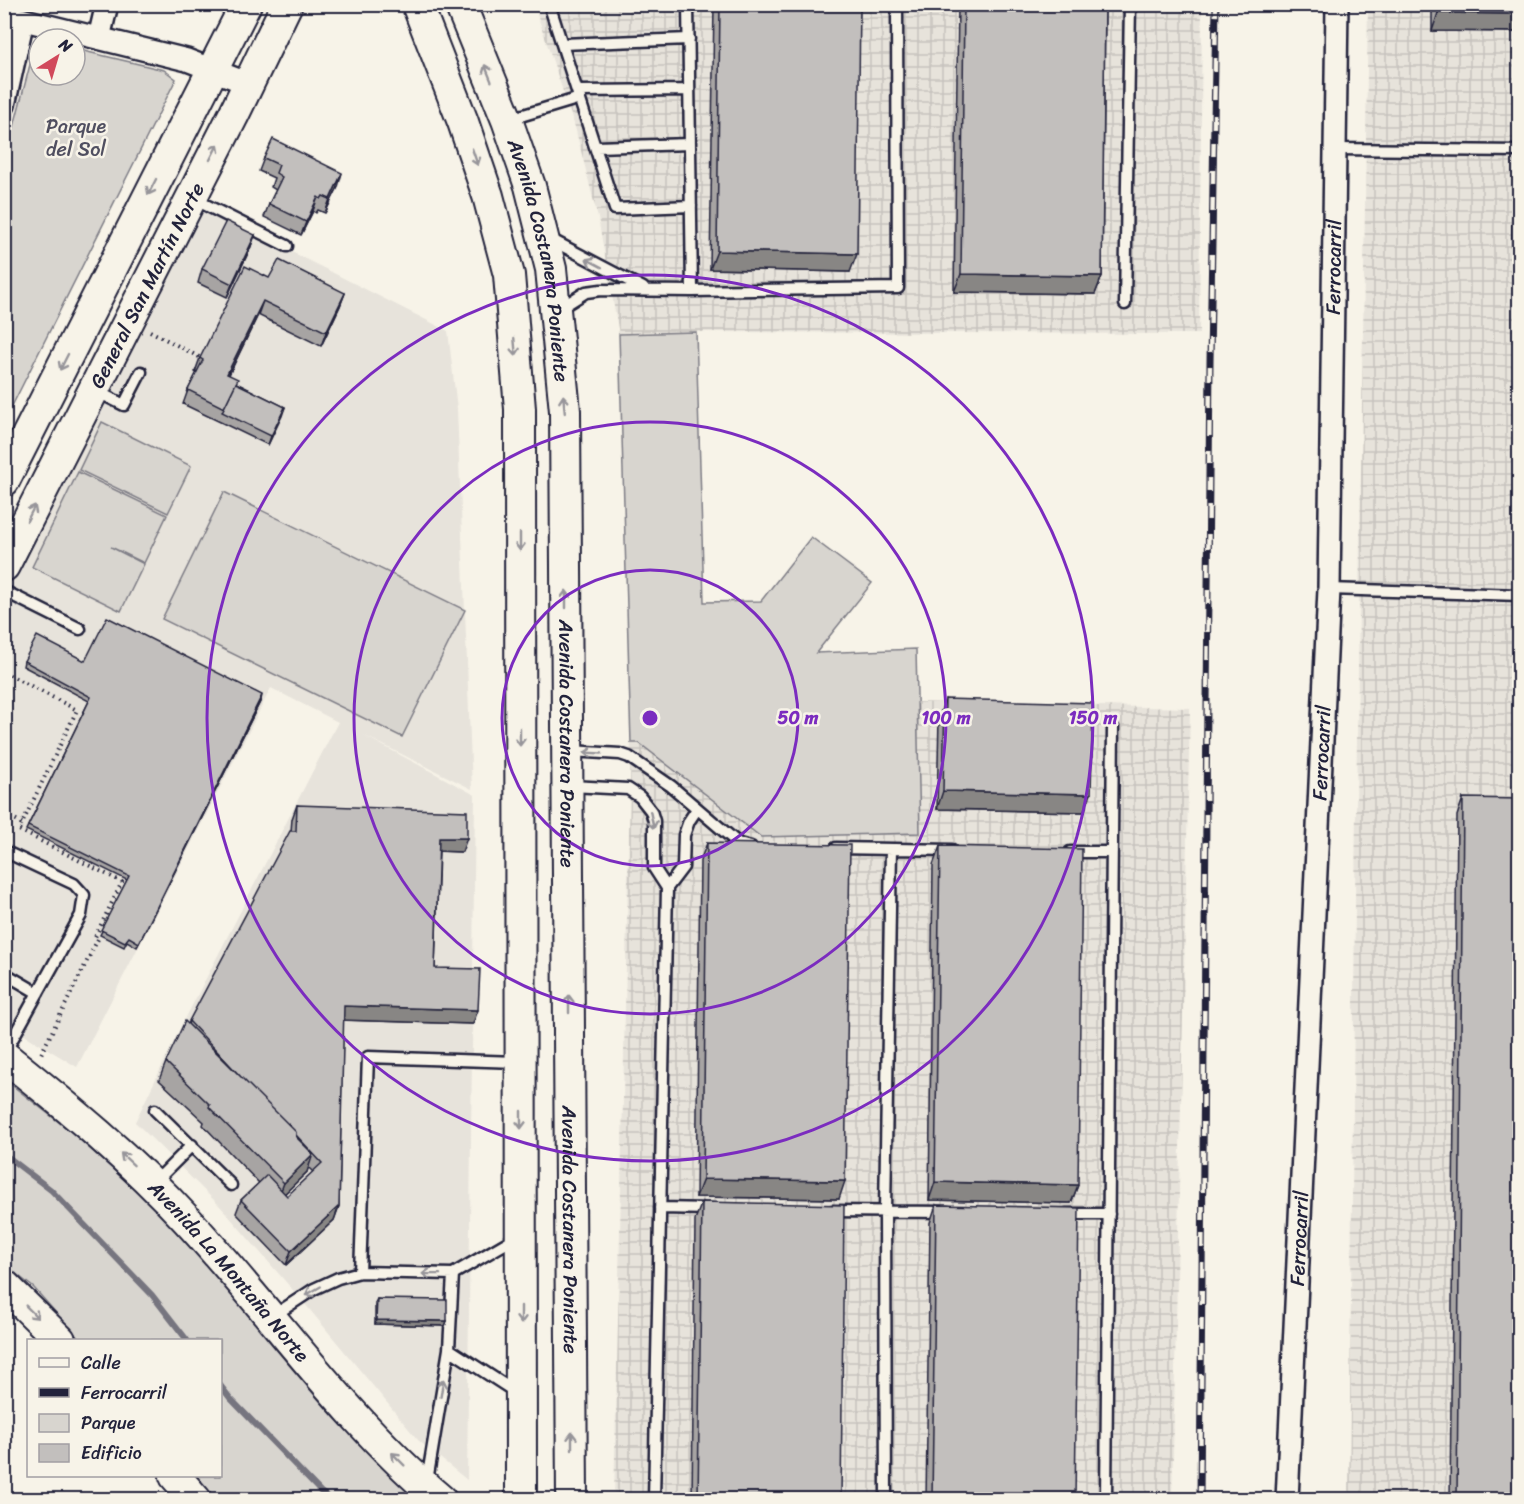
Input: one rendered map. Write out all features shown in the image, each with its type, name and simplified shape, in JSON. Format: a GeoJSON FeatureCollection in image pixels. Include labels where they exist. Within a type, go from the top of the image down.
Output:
{"type":"FeatureCollection","features":[{"type":"Feature","properties":{"kind":"street"},"geometry":{"type":"LineString","coordinates":[[99,38],[107,4]]}},
{"type":"Feature","properties":{"kind":"street","name":"General San Martín Norte"},"geometry":{"type":"LineString","coordinates":[[4,481],[246,4]]}},
{"type":"Feature","properties":{"kind":"street","name":"General San Martín Norte"},"geometry":{"type":"LineString","coordinates":[[4,566],[249,84],[287,4]]}},
{"type":"Feature","properties":{"kind":"street","name":"Avenida Costanera Poniente"},"geometry":{"type":"LineString","coordinates":[[417,4],[463,122],[488,196],[509,275],[520,409],[521,1500]]}},
{"type":"Feature","properties":{"kind":"street","name":"Avenida Costanera Poniente"},"geometry":{"type":"LineString","coordinates":[[459,4],[507,120],[530,186],[543,235],[551,269],[565,411],[572,1500]]}},
{"type":"Feature","properties":{"kind":"street","name":"Ferrocarril"},"geometry":{"type":"LineString","coordinates":[[1287,1500],[1329,589],[1336,4]]}},
{"type":"Feature","properties":{"kind":"street"},"geometry":{"type":"LineString","coordinates":[[4,105],[14,17],[213,69],[249,84]]}},
{"type":"Feature","properties":{"kind":"street","name":"Avenida La Montaña Norte"},"geometry":{"type":"LineString","coordinates":[[4,1055],[107,1140],[153,1185],[188,1221],[363,1424],[433,1493]]}},
{"type":"Feature","properties":{"kind":"street"},"geometry":{"type":"LineString","coordinates":[[4,1285],[58,1339]]}},
{"type":"Feature","properties":{"kind":"street"},"geometry":{"type":"LineString","coordinates":[[177,1477],[196,1500]]}},
{"type":"Feature","properties":{"kind":"lane"},"geometry":{"type":"LineString","coordinates":[[549,4],[615,209],[691,206]]}},
{"type":"Feature","properties":{"kind":"lane"},"geometry":{"type":"LineString","coordinates":[[688,4],[692,291]]}},
{"type":"Feature","properties":{"kind":"lane"},"geometry":{"type":"LineString","coordinates":[[555,312],[586,292],[601,290],[898,288],[897,4]]}},
{"type":"Feature","properties":{"kind":"lane"},"geometry":{"type":"LineString","coordinates":[[1125,304],[1130,4]]}},
{"type":"Feature","properties":{"kind":"lane"},"geometry":{"type":"LineString","coordinates":[[562,44],[689,39]]}},
{"type":"Feature","properties":{"kind":"lane"},"geometry":{"type":"LineString","coordinates":[[507,120],[579,95],[689,90]]}},
{"type":"Feature","properties":{"kind":"lane"},"geometry":{"type":"LineString","coordinates":[[596,147],[690,144]]}},
{"type":"Feature","properties":{"kind":"lane"},"geometry":{"type":"LineString","coordinates":[[1335,149],[1520,151]]}},
{"type":"Feature","properties":{"kind":"lane"},"geometry":{"type":"LineString","coordinates":[[191,197],[286,246]]}},
{"type":"Feature","properties":{"kind":"lane"},"geometry":{"type":"LineString","coordinates":[[543,235],[646,289]]}},
{"type":"Feature","properties":{"kind":"lane"},"geometry":{"type":"LineString","coordinates":[[94,390],[124,405],[141,372]]}},
{"type":"Feature","properties":{"kind":"lane"},"geometry":{"type":"LineString","coordinates":[[1329,589],[1520,594]]}},
{"type":"Feature","properties":{"kind":"lane"},"geometry":{"type":"LineString","coordinates":[[4,591],[80,629]]}},
{"type":"Feature","properties":{"kind":"lane"},"geometry":{"type":"LineString","coordinates":[[1106,1500],[1113,727]]}},
{"type":"Feature","properties":{"kind":"lane"},"geometry":{"type":"LineString","coordinates":[[567,751],[624,755],[641,764],[739,844],[746,847],[758,847]]}},
{"type":"Feature","properties":{"kind":"lane"},"geometry":{"type":"LineString","coordinates":[[567,786],[628,789],[640,797],[654,821],[654,867],[668,888]]}},
{"type":"Feature","properties":{"kind":"lane"},"geometry":{"type":"LineString","coordinates":[[654,1500],[668,888],[683,867],[684,835],[697,809]]}},
{"type":"Feature","properties":{"kind":"lane"},"geometry":{"type":"LineString","coordinates":[[824,848],[969,850]]}},
{"type":"Feature","properties":{"kind":"lane"},"geometry":{"type":"LineString","coordinates":[[886,1500],[885,1211],[891,849]]}},
{"type":"Feature","properties":{"kind":"lane"},"geometry":{"type":"LineString","coordinates":[[4,851],[74,884],[84,895],[81,915],[4,1055]]}},
{"type":"Feature","properties":{"kind":"lane"},"geometry":{"type":"LineString","coordinates":[[1064,852],[1112,852]]}},
{"type":"Feature","properties":{"kind":"lane"},"geometry":{"type":"LineString","coordinates":[[4,973],[38,993]]}},
{"type":"Feature","properties":{"kind":"lane"},"geometry":{"type":"LineString","coordinates":[[360,1272],[368,1057],[520,1062]]}},
{"type":"Feature","properties":{"kind":"lane"},"geometry":{"type":"LineString","coordinates":[[155,1110],[231,1185]]}},
{"type":"Feature","properties":{"kind":"lane"},"geometry":{"type":"LineString","coordinates":[[153,1185],[192,1145]]}},
{"type":"Feature","properties":{"kind":"lane"},"geometry":{"type":"LineString","coordinates":[[660,1208],[720,1209]]}},
{"type":"Feature","properties":{"kind":"lane"},"geometry":{"type":"LineString","coordinates":[[826,1210],[956,1212]]}},
{"type":"Feature","properties":{"kind":"lane"},"geometry":{"type":"LineString","coordinates":[[1050,1214],[1108,1214]]}},
{"type":"Feature","properties":{"kind":"lane"},"geometry":{"type":"LineString","coordinates":[[271,1318],[314,1289],[338,1278],[360,1272],[453,1274],[521,1234]]}},
{"type":"Feature","properties":{"kind":"lane"},"geometry":{"type":"LineString","coordinates":[[433,1493],[449,1349],[453,1274]]}},
{"type":"Feature","properties":{"kind":"lane"},"geometry":{"type":"LineString","coordinates":[[449,1349],[521,1395]]}},
{"type":"Feature","properties":{"kind":"path"},"geometry":{"type":"LineString","coordinates":[[145,328],[201,358]]}},
{"type":"Feature","properties":{"kind":"path"},"geometry":{"type":"LineString","coordinates":[[4,672],[77,710],[19,830],[122,882],[95,937],[98,939],[30,1077]]}},
{"type":"Feature","properties":{"kind":"path"},"geometry":{"type":"LineString","coordinates":[[5,814],[22,823]]}},
{"type":"Feature","properties":{"kind":"shaded area"},"geometry":{"type":"Polygon","coordinates":[[[534,5],[1202,5],[1199,334],[696,332],[619,334],[598,218],[575,127],[534,5]]]}},
{"type":"Feature","properties":{"kind":"shaded area"},"geometry":{"type":"Polygon","coordinates":[[[1368,5],[1519,5],[1519,1499],[1349,1499],[1356,806],[1368,5]]]}},
{"type":"Feature","properties":{"kind":"shaded area"},"geometry":{"type":"Polygon","coordinates":[[[197,204],[448,331],[457,409],[472,789],[363,735],[475,795],[467,1480],[418,1440],[220,1206],[135,1122],[178,1033],[338,722],[271,688],[77,1067],[5,1023],[5,591],[197,204]]]}},
{"type":"Feature","properties":{"kind":"shaded area"},"geometry":{"type":"Polygon","coordinates":[[[916,702],[1190,708],[1172,1499],[614,1500],[631,743],[639,743],[761,837],[920,833],[916,702]]]}},
{"type":"Feature","properties":{"kind":"green space","name":"Parque del Sol"},"geometry":{"type":"Polygon","coordinates":[[[87,52],[164,70],[176,79],[5,420],[5,161],[27,76],[27,87],[87,87],[87,52]]]}},
{"type":"Feature","properties":{"kind":"green space"},"geometry":{"type":"Polygon","coordinates":[[[696,332],[704,602],[761,601],[811,537],[872,583],[816,653],[916,649],[920,833],[761,837],[639,743],[631,743],[619,334],[696,332]]]}},
{"type":"Feature","properties":{"kind":"green space"},"geometry":{"type":"Polygon","coordinates":[[[102,422],[191,466],[168,513],[79,470],[102,422]]]}},
{"type":"Feature","properties":{"kind":"green space"},"geometry":{"type":"Polygon","coordinates":[[[78,472],[167,515],[144,563],[111,547],[144,564],[121,611],[32,567],[78,472]]]}},
{"type":"Feature","properties":{"kind":"green space"},"geometry":{"type":"Polygon","coordinates":[[[224,492],[465,610],[402,737],[162,619],[224,492]]]}},
{"type":"Feature","properties":{"kind":"green space"},"geometry":{"type":"Polygon","coordinates":[[[4,1079],[70,1131],[145,1198],[293,1360],[443,1499],[215,1499],[197,1477],[222,1477],[222,1339],[79,1339],[34,1288],[5,1265],[4,1079]]]}},
{"type":"Feature","properties":{"kind":"building"},"geometry":{"type":"Polygon","coordinates":[[[720,4],[860,4],[857,254],[717,251],[720,4]]]}},
{"type":"Feature","properties":{"kind":"building"},"geometry":{"type":"Polygon","coordinates":[[[964,4],[1105,4],[1102,276],[961,274],[964,4]]]}},
{"type":"Feature","properties":{"kind":"building"},"geometry":{"type":"Polygon","coordinates":[[[1438,4],[1520,4],[1520,14],[1438,13],[1438,4]]]}},
{"type":"Feature","properties":{"kind":"building"},"geometry":{"type":"Polygon","coordinates":[[[273,139],[342,173],[330,199],[323,196],[321,199],[318,197],[306,222],[269,204],[282,177],[276,173],[279,165],[264,158],[273,139]]]}},
{"type":"Feature","properties":{"kind":"building"},"geometry":{"type":"Polygon","coordinates":[[[1520,181],[1520,231],[1519,231],[1520,181]]]}},
{"type":"Feature","properties":{"kind":"building"},"geometry":{"type":"Polygon","coordinates":[[[226,221],[255,235],[232,284],[202,269],[226,221]]]}},
{"type":"Feature","properties":{"kind":"building"},"geometry":{"type":"Polygon","coordinates":[[[279,260],[345,293],[326,332],[263,301],[227,374],[238,379],[224,408],[188,390],[203,360],[200,358],[245,266],[269,278],[279,260]]]}},
{"type":"Feature","properties":{"kind":"building"},"geometry":{"type":"Polygon","coordinates":[[[236,383],[285,407],[271,436],[222,412],[236,383]]]}},
{"type":"Feature","properties":{"kind":"building"},"geometry":{"type":"Polygon","coordinates":[[[107,617],[262,695],[139,943],[129,937],[125,942],[101,930],[129,876],[28,826],[91,697],[24,661],[37,636],[85,661],[107,617]]]}},
{"type":"Feature","properties":{"kind":"building"},"geometry":{"type":"Polygon","coordinates":[[[945,699],[1093,703],[1091,794],[943,791],[945,699]]]}},
{"type":"Feature","properties":{"kind":"building"},"geometry":{"type":"Polygon","coordinates":[[[1463,798],[1520,799],[1520,1500],[1457,1500],[1463,798]]]}},
{"type":"Feature","properties":{"kind":"building"},"geometry":{"type":"Polygon","coordinates":[[[297,805],[467,811],[467,838],[439,838],[435,968],[480,969],[478,1010],[344,1006],[339,1206],[291,1251],[241,1200],[267,1175],[287,1196],[322,1163],[296,1135],[296,1132],[189,1021],[290,831],[296,831],[297,805]]]}},
{"type":"Feature","properties":{"kind":"building"},"geometry":{"type":"Polygon","coordinates":[[[707,843],[850,845],[845,1181],[703,1179],[707,843]]]}},
{"type":"Feature","properties":{"kind":"building"},"geometry":{"type":"Polygon","coordinates":[[[940,846],[1082,849],[1078,1185],[935,1182],[940,846]]]}},
{"type":"Feature","properties":{"kind":"building"},"geometry":{"type":"Polygon","coordinates":[[[185,1021],[296,1132],[296,1137],[313,1154],[284,1183],[166,1062],[185,1021]]]}},
{"type":"Feature","properties":{"kind":"building"},"geometry":{"type":"Polygon","coordinates":[[[702,1202],[844,1205],[841,1500],[698,1500],[702,1202]]]}},
{"type":"Feature","properties":{"kind":"building"},"geometry":{"type":"Polygon","coordinates":[[[936,1205],[1079,1208],[1075,1500],[932,1500],[936,1205]]]}},
{"type":"Feature","properties":{"kind":"building"},"geometry":{"type":"Polygon","coordinates":[[[377,1299],[447,1300],[447,1321],[376,1320],[377,1299]]]}},
{"type":"Feature","properties":{"kind":"waterway"},"geometry":{"type":"LineString","coordinates":[[4,1154],[51,1190],[152,1295],[186,1339]]}},
{"type":"Feature","properties":{"kind":"waterway"},"geometry":{"type":"LineString","coordinates":[[222,1388],[331,1500]]}},
{"type":"Feature","properties":{"kind":"railway"},"geometry":{"type":"LineString","coordinates":[[1200,1500],[1210,362],[1216,4]]}}]}
